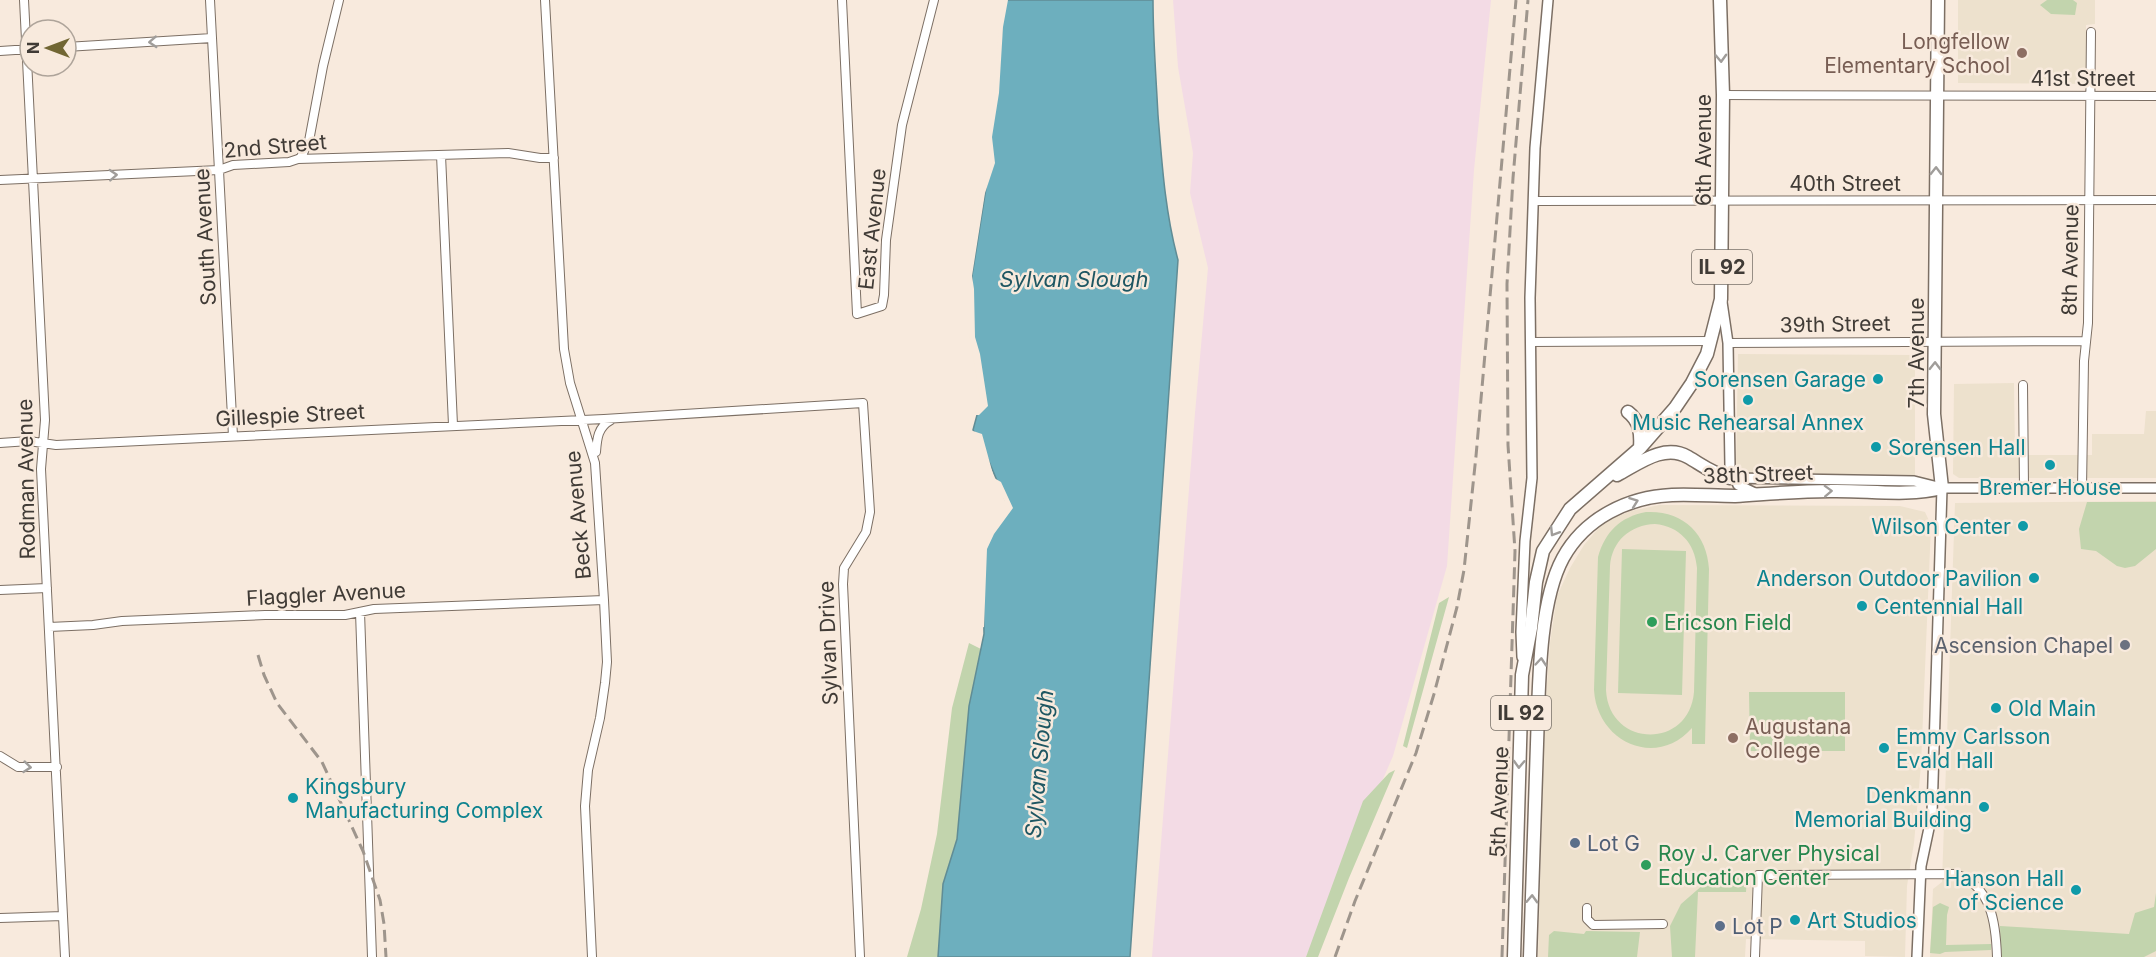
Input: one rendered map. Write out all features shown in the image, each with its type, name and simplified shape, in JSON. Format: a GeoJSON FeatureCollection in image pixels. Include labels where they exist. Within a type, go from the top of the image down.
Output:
{"type":"FeatureCollection","features":[{"type":"Feature","properties":{"kind":"main road","name":"6th Avenue"},"geometry":{"type":"LineString","coordinates":[[1593,488],[1640,448],[1675,408],[1707,354],[1722,299],[1723,95],[1720,0]]}},
{"type":"Feature","properties":{"kind":"main road","name":"7th Avenue"},"geometry":{"type":"LineString","coordinates":[[1938,0],[1934,414],[1942,488]]}},
{"type":"Feature","properties":{"kind":"main road"},"geometry":{"type":"LineString","coordinates":[[1628,412],[1635,418],[1638,426],[1640,448]]}},
{"type":"Feature","properties":{"kind":"main road"},"geometry":{"type":"LineString","coordinates":[[1593,488],[1662,452],[1681,453],[1708,471],[1732,478]]}},
{"type":"Feature","properties":{"kind":"main road","name":"5th Avenue"},"geometry":{"type":"LineString","coordinates":[[1514,957],[1522,675],[1531,628],[1537,573],[1543,550],[1570,509],[1593,488]]}},
{"type":"Feature","properties":{"kind":"main road","name":"38th Street"},"geometry":{"type":"LineString","coordinates":[[1584,531],[1594,521],[1610,511],[1640,499],[1671,495],[1828,491],[1920,492],[1942,488]]}},
{"type":"Feature","properties":{"kind":"main road","name":"5th Avenue"},"geometry":{"type":"LineString","coordinates":[[1530,957],[1538,713],[1548,600],[1551,584],[1564,556],[1584,531]]}},
{"type":"Feature","properties":{"kind":"street","name":"Rodman Avenue"},"geometry":{"type":"LineString","coordinates":[[24,0],[25,18]]}},
{"type":"Feature","properties":{"kind":"street","name":"South Avenue"},"geometry":{"type":"LineString","coordinates":[[210,0],[233,436]]}},
{"type":"Feature","properties":{"kind":"street"},"geometry":{"type":"LineString","coordinates":[[298,159],[309,141],[323,66],[339,0]]}},
{"type":"Feature","properties":{"kind":"street","name":"Beck Avenue"},"geometry":{"type":"LineString","coordinates":[[545,0],[566,365],[596,466],[604,600],[607,662],[600,718],[588,770],[585,806],[592,957]]}},
{"type":"Feature","properties":{"kind":"street","name":"East Avenue"},"geometry":{"type":"LineString","coordinates":[[842,0],[858,314],[876,310],[882,306],[886,240],[902,125],[934,0]]}},
{"type":"Feature","properties":{"kind":"street"},"geometry":{"type":"LineString","coordinates":[[1522,675],[1521,632],[1532,478],[1531,272],[1537,119],[1548,0]]}},
{"type":"Feature","properties":{"kind":"street","name":"8th Avenue"},"geometry":{"type":"LineString","coordinates":[[2082,488],[2085,341],[2088,324],[2091,32]]}},
{"type":"Feature","properties":{"kind":"street"},"geometry":{"type":"LineString","coordinates":[[78,46],[212,38]]}},
{"type":"Feature","properties":{"kind":"street"},"geometry":{"type":"LineString","coordinates":[[0,51],[18,50]]}},
{"type":"Feature","properties":{"kind":"street","name":"Rodman Avenue"},"geometry":{"type":"LineString","coordinates":[[29,78],[45,420],[41,470],[65,957]]}},
{"type":"Feature","properties":{"kind":"street","name":"41st Street"},"geometry":{"type":"LineString","coordinates":[[1723,95],[2156,96]]}},
{"type":"Feature","properties":{"kind":"street","name":"2nd Street"},"geometry":{"type":"LineString","coordinates":[[0,180],[219,170],[233,165],[289,162],[298,159],[508,153],[554,158]]}},
{"type":"Feature","properties":{"kind":"street"},"geometry":{"type":"LineString","coordinates":[[441,155],[453,425]]}},
{"type":"Feature","properties":{"kind":"street","name":"40th Street"},"geometry":{"type":"LineString","coordinates":[[1534,201],[2156,201]]}},
{"type":"Feature","properties":{"kind":"street","name":"6th Avenue"},"geometry":{"type":"LineString","coordinates":[[1722,299],[1728,343],[1732,478]]}},
{"type":"Feature","properties":{"kind":"street","name":"39th Street"},"geometry":{"type":"LineString","coordinates":[[1728,343],[1936,340],[2085,341]]}},
{"type":"Feature","properties":{"kind":"street"},"geometry":{"type":"LineString","coordinates":[[1530,342],[1711,341]]}},
{"type":"Feature","properties":{"kind":"street"},"geometry":{"type":"LineString","coordinates":[[2023,385],[2024,488]]}},
{"type":"Feature","properties":{"kind":"street","name":"Sylvan Drive"},"geometry":{"type":"LineString","coordinates":[[581,420],[863,403],[870,512],[866,532],[844,568],[843,584],[860,957]]}},
{"type":"Feature","properties":{"kind":"street"},"geometry":{"type":"LineString","coordinates":[[596,466],[598,434],[604,424],[614,418]]}},
{"type":"Feature","properties":{"kind":"street","name":"Gillespie Street"},"geometry":{"type":"LineString","coordinates":[[0,443],[29,441],[43,444],[66,444],[581,420]]}},
{"type":"Feature","properties":{"kind":"street"},"geometry":{"type":"LineString","coordinates":[[1732,478],[1743,488],[1758,494]]}},
{"type":"Feature","properties":{"kind":"street","name":"38th Street"},"geometry":{"type":"LineString","coordinates":[[1732,478],[1914,480],[1942,488],[2156,488]]}},
{"type":"Feature","properties":{"kind":"street","name":"7th Avenue"},"geometry":{"type":"LineString","coordinates":[[1917,957],[1920,874],[1924,843],[1932,814],[1942,488]]}},
{"type":"Feature","properties":{"kind":"street"},"geometry":{"type":"LineString","coordinates":[[0,590],[47,588]]}},
{"type":"Feature","properties":{"kind":"street","name":"Flaggler Avenue"},"geometry":{"type":"LineString","coordinates":[[50,627],[122,621],[265,615],[345,615],[374,609],[604,600]]}},
{"type":"Feature","properties":{"kind":"street"},"geometry":{"type":"LineString","coordinates":[[360,612],[372,957]]}},
{"type":"Feature","properties":{"kind":"street"},"geometry":{"type":"LineString","coordinates":[[0,756],[18,767],[57,767]]}},
{"type":"Feature","properties":{"kind":"street"},"geometry":{"type":"LineString","coordinates":[[1755,957],[1758,875],[1920,874],[1960,875],[1984,897],[1993,915],[1997,957]]}},
{"type":"Feature","properties":{"kind":"street"},"geometry":{"type":"LineString","coordinates":[[1587,908],[1587,919],[1593,925],[1663,924]]}},
{"type":"Feature","properties":{"kind":"street"},"geometry":{"type":"LineString","coordinates":[[0,918],[63,915]]}},
{"type":"Feature","properties":{"kind":"shaded area"},"geometry":{"type":"Polygon","coordinates":[[[1173,0],[1491,0],[1474,170],[1447,566],[1393,756],[1306,957],[1152,957],[1208,268],[1190,193],[1193,153],[1178,67],[1173,0]]]}},
{"type":"Feature","properties":{"kind":"shaded area","name":"Longfellow Elementary School"},"geometry":{"type":"Polygon","coordinates":[[[1958,0],[2095,0],[2095,24],[2086,25],[2086,84],[1958,83],[1958,0]]]}},
{"type":"Feature","properties":{"kind":"shaded area"},"geometry":{"type":"Polygon","coordinates":[[[1738,354],[1915,355],[1915,475],[1739,473],[1736,469],[1738,354]]]}},
{"type":"Feature","properties":{"kind":"shaded area"},"geometry":{"type":"Polygon","coordinates":[[[2014,383],[2015,455],[2092,455],[2092,434],[2144,434],[2146,411],[2156,411],[2156,478],[1959,478],[1953,474],[1954,384],[2014,383]]]}},
{"type":"Feature","properties":{"kind":"shaded area"},"geometry":{"type":"Polygon","coordinates":[[[2156,501],[2156,957],[1930,957],[1933,889],[1942,882],[1955,503],[2156,501]]]}},
{"type":"Feature","properties":{"kind":"shaded area","name":"Augustana College"},"geometry":{"type":"Polygon","coordinates":[[[1659,505],[1900,506],[1925,512],[1931,525],[1921,765],[1914,843],[1907,886],[1905,957],[1865,956],[1865,941],[1746,939],[1745,957],[1538,957],[1545,711],[1550,643],[1557,596],[1584,545],[1604,522],[1631,511],[1659,505]]]}},
{"type":"Feature","properties":{"kind":"green space"},"geometry":{"type":"Polygon","coordinates":[[[2047,0],[2073,0],[2077,3],[2075,15],[2051,14],[2040,5],[2047,0]]]}},
{"type":"Feature","properties":{"kind":"green space"},"geometry":{"type":"Polygon","coordinates":[[[2087,502],[2156,502],[2156,549],[2135,566],[2125,568],[2117,566],[2096,551],[2081,549],[2079,529],[2087,502]]]}},
{"type":"Feature","properties":{"kind":"green space"},"geometry":{"type":"Polygon","coordinates":[[[1659,512],[1681,520],[1698,535],[1707,556],[1709,569],[1705,744],[1692,744],[1692,728],[1678,740],[1662,747],[1646,748],[1631,744],[1617,736],[1606,724],[1598,708],[1594,690],[1598,557],[1609,533],[1621,522],[1637,514],[1659,512]],[[1646,525],[1630,531],[1614,549],[1610,566],[1606,690],[1610,709],[1620,723],[1634,731],[1649,734],[1665,732],[1679,724],[1689,711],[1694,692],[1696,559],[1684,537],[1664,525],[1646,525]]]}},
{"type":"Feature","properties":{"kind":"green space","name":"Ericson Field"},"geometry":{"type":"Polygon","coordinates":[[[1622,549],[1686,551],[1682,695],[1618,693],[1622,549]]]}},
{"type":"Feature","properties":{"kind":"green space"},"geometry":{"type":"Polygon","coordinates":[[[1449,597],[1407,748],[1403,746],[1439,603],[1449,597]]]}},
{"type":"Feature","properties":{"kind":"green space"},"geometry":{"type":"Polygon","coordinates":[[[969,643],[981,649],[969,706],[957,839],[943,884],[948,957],[907,957],[921,909],[937,834],[952,708],[969,643]]]}},
{"type":"Feature","properties":{"kind":"green space"},"geometry":{"type":"Polygon","coordinates":[[[1749,692],[1845,692],[1845,751],[1750,751],[1749,692]]]}},
{"type":"Feature","properties":{"kind":"green space"},"geometry":{"type":"Polygon","coordinates":[[[1395,770],[1318,957],[1306,957],[1363,801],[1389,773],[1395,770]]]}},
{"type":"Feature","properties":{"kind":"green space"},"geometry":{"type":"Polygon","coordinates":[[[1747,873],[1746,892],[1698,892],[1695,957],[1672,957],[1670,926],[1681,904],[1712,877],[1747,873]]]}},
{"type":"Feature","properties":{"kind":"green space"},"geometry":{"type":"Polygon","coordinates":[[[2156,893],[2156,951],[2144,957],[2001,957],[2000,926],[2129,934],[2135,913],[2154,907],[2156,893]]]}},
{"type":"Feature","properties":{"kind":"green space"},"geometry":{"type":"Polygon","coordinates":[[[1940,903],[1949,907],[1946,945],[1991,944],[1991,950],[1930,953],[1933,907],[1940,903]]]}},
{"type":"Feature","properties":{"kind":"green space"},"geometry":{"type":"Polygon","coordinates":[[[1554,931],[1584,934],[1586,931],[1640,932],[1637,957],[1548,957],[1549,935],[1554,931]]]}},
{"type":"Feature","properties":{"kind":"water","name":"Sylvan Slough"},"geometry":{"type":"Polygon","coordinates":[[[1004,0],[1153,0],[1163,170],[1170,224],[1178,260],[1130,957],[938,957],[943,884],[957,839],[969,706],[984,634],[983,569],[987,539],[1008,506],[988,458],[973,430],[977,415],[985,404],[972,332],[972,276],[990,163],[989,120],[998,79],[1004,0]]]}},
{"type":"Feature","properties":{"kind":"pier"},"geometry":{"type":"Polygon","coordinates":[[[1001,0],[1008,0],[1003,27],[999,93],[992,137],[995,163],[985,193],[972,276],[975,337],[988,406],[979,415],[974,415],[981,403],[969,333],[969,276],[980,192],[987,162],[986,120],[995,79],[1001,0]]]}},
{"type":"Feature","properties":{"kind":"pier"},"geometry":{"type":"Polygon","coordinates":[[[970,430],[982,434],[994,478],[1001,482],[1013,508],[994,534],[987,549],[984,627],[981,628],[980,569],[984,538],[1005,506],[1004,500],[991,480],[982,450],[970,430]]]}},
{"type":"Feature","properties":{"kind":"railway"},"geometry":{"type":"LineString","coordinates":[[1335,957],[1355,901],[1416,753],[1457,607],[1464,570],[1516,0]]}},
{"type":"Feature","properties":{"kind":"railway"},"geometry":{"type":"LineString","coordinates":[[1502,957],[1515,551],[1508,445],[1507,284],[1513,178],[1528,0]]}},
{"type":"Feature","properties":{"kind":"railway"},"geometry":{"type":"LineString","coordinates":[[258,655],[277,703],[322,762],[363,851],[380,900],[386,957]]}},
{"type":"Feature","properties":{"kind":"place","name":"Longfellow Elementary School"},"geometry":{"type":"Point","coordinates":[2022,53]}},
{"type":"Feature","properties":{"kind":"place","name":"Sorensen Garage"},"geometry":{"type":"Point","coordinates":[1878,379]}},
{"type":"Feature","properties":{"kind":"place","name":"Music Rehearsal Annex"},"geometry":{"type":"Point","coordinates":[1748,400]}},
{"type":"Feature","properties":{"kind":"place","name":"Sorensen Hall"},"geometry":{"type":"Point","coordinates":[1876,447]}},
{"type":"Feature","properties":{"kind":"place","name":"Bremer House"},"geometry":{"type":"Point","coordinates":[2050,465]}},
{"type":"Feature","properties":{"kind":"place","name":"Wilson Center"},"geometry":{"type":"Point","coordinates":[2023,526]}},
{"type":"Feature","properties":{"kind":"place","name":"Anderson Outdoor Pavilion"},"geometry":{"type":"Point","coordinates":[2034,578]}},
{"type":"Feature","properties":{"kind":"place","name":"Centennial Hall"},"geometry":{"type":"Point","coordinates":[1862,606]}},
{"type":"Feature","properties":{"kind":"place","name":"Ericson Field"},"geometry":{"type":"Point","coordinates":[1652,622]}},
{"type":"Feature","properties":{"kind":"place","name":"Ascension Chapel"},"geometry":{"type":"Point","coordinates":[2125,645]}},
{"type":"Feature","properties":{"kind":"place","name":"Old Main"},"geometry":{"type":"Point","coordinates":[1996,708]}},
{"type":"Feature","properties":{"kind":"place","name":"Augustana College"},"geometry":{"type":"Point","coordinates":[1733,738]}},
{"type":"Feature","properties":{"kind":"place","name":"Emmy Carlsson Evald Hall"},"geometry":{"type":"Point","coordinates":[1884,748]}},
{"type":"Feature","properties":{"kind":"place","name":"Kingsbury Manufacturing Complex"},"geometry":{"type":"Point","coordinates":[293,798]}},
{"type":"Feature","properties":{"kind":"place","name":"Denkmann Memorial Building"},"geometry":{"type":"Point","coordinates":[1984,807]}},
{"type":"Feature","properties":{"kind":"place","name":"Lot G"},"geometry":{"type":"Point","coordinates":[1575,843]}},
{"type":"Feature","properties":{"kind":"place","name":"Roy J. Carver Physical Education Center"},"geometry":{"type":"Point","coordinates":[1646,865]}},
{"type":"Feature","properties":{"kind":"place","name":"Hanson Hall of Science"},"geometry":{"type":"Point","coordinates":[2076,890]}},
{"type":"Feature","properties":{"kind":"place","name":"Art Studios"},"geometry":{"type":"Point","coordinates":[1795,920]}},
{"type":"Feature","properties":{"kind":"place","name":"Lot P"},"geometry":{"type":"Point","coordinates":[1720,926]}}]}
